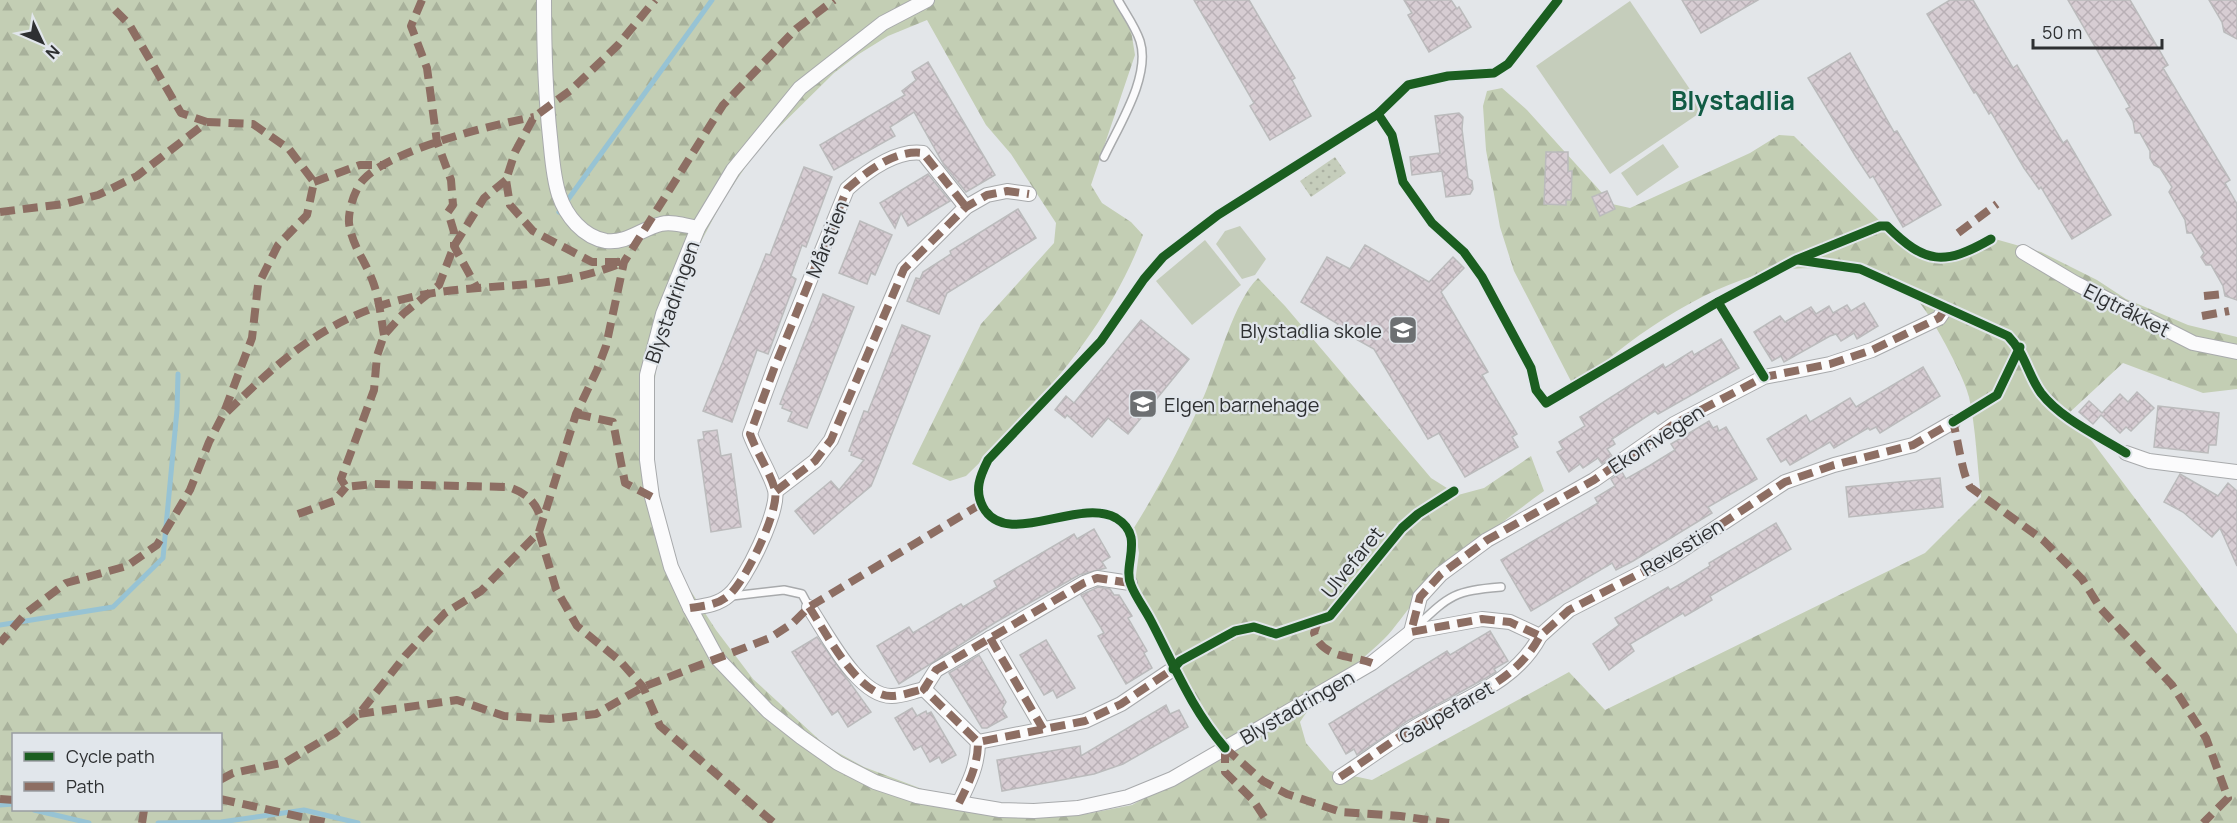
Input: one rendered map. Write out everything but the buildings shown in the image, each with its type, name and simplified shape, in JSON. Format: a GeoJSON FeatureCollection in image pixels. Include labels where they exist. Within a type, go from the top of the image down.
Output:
{"type":"FeatureCollection","features":[{"type":"Feature","properties":{"kind":"street"},"geometry":{"type":"LineString","coordinates":[[544,0],[544,43],[552,159],[559,195],[569,215],[582,229],[606,241],[621,241],[643,229],[665,223],[698,228]]}},
{"type":"Feature","properties":{"kind":"street","name":"Blystadringen"},"geometry":{"type":"LineString","coordinates":[[927,0],[883,23],[800,88],[733,170],[698,228],[663,314],[647,375],[647,460],[652,497],[671,567],[717,658],[768,711],[801,737],[838,763],[875,782],[916,795],[959,803],[1000,810],[1034,811],[1078,808],[1128,797],[1172,779],[1249,728],[1372,663],[1412,632]]}},
{"type":"Feature","properties":{"kind":"street","name":"Mårstien"},"geometry":{"type":"LineString","coordinates":[[776,491],[750,435],[775,366],[847,189],[865,173],[909,151],[922,153],[966,207]]}},
{"type":"Feature","properties":{"kind":"street"},"geometry":{"type":"LineString","coordinates":[[690,608],[711,605],[729,596],[747,575],[775,504],[776,491],[815,461],[831,440],[904,269],[966,207],[987,195],[1007,191],[1029,194]]}},
{"type":"Feature","properties":{"kind":"street","name":"Elgtråkket"},"geometry":{"type":"LineString","coordinates":[[2023,252],[2075,283],[2193,343],[2237,352]]}},
{"type":"Feature","properties":{"kind":"street","name":"Ekornvegen"},"geometry":{"type":"LineString","coordinates":[[1412,632],[1420,597],[1441,574],[1486,540],[1594,480],[1674,424],[1764,377],[1830,364],[1882,346],[1939,318],[1945,309]]}},
{"type":"Feature","properties":{"kind":"street","name":"Revestien"},"geometry":{"type":"LineString","coordinates":[[1540,636],[1569,610],[1670,558],[1785,482],[1834,465],[1913,445],[1953,422]]}},
{"type":"Feature","properties":{"kind":"street"},"geometry":{"type":"LineString","coordinates":[[2126,453],[2150,461],[2237,472]]}},
{"type":"Feature","properties":{"kind":"street"},"geometry":{"type":"LineString","coordinates":[[809,607],[858,680],[876,692],[891,696],[924,689],[936,670],[1090,581],[1097,578],[1130,583]]}},
{"type":"Feature","properties":{"kind":"street"},"geometry":{"type":"LineString","coordinates":[[1412,632],[1482,619],[1510,622],[1540,636]]}},
{"type":"Feature","properties":{"kind":"street","name":"Gaupefaret"},"geometry":{"type":"LineString","coordinates":[[1340,777],[1422,723],[1508,677],[1531,654],[1540,636]]}},
{"type":"Feature","properties":{"kind":"street"},"geometry":{"type":"LineString","coordinates":[[990,638],[1043,729]]}},
{"type":"Feature","properties":{"kind":"street"},"geometry":{"type":"LineString","coordinates":[[978,742],[1085,721],[1120,704],[1173,669]]}},
{"type":"Feature","properties":{"kind":"street"},"geometry":{"type":"LineString","coordinates":[[924,689],[978,742],[978,756],[972,777],[959,803]]}},
{"type":"Feature","properties":{"kind":"lane"},"geometry":{"type":"LineString","coordinates":[[1104,157],[1139,81],[1143,65],[1140,40],[1118,0]]}},
{"type":"Feature","properties":{"kind":"lane"},"geometry":{"type":"LineString","coordinates":[[1412,632],[1438,606],[1458,592],[1501,587]]}},
{"type":"Feature","properties":{"kind":"lane"},"geometry":{"type":"LineString","coordinates":[[729,596],[784,590],[802,594],[809,607]]}},
{"type":"Feature","properties":{"kind":"green space"},"geometry":{"type":"Polygon","coordinates":[[[0,0],[1116,0],[1130,24],[1135,55],[1091,185],[1102,203],[1131,222],[1143,235],[1129,269],[1091,334],[1044,394],[966,476],[950,481],[912,464],[981,324],[1054,243],[1056,223],[1011,154],[986,125],[927,20],[888,36],[859,54],[834,73],[759,147],[723,200],[676,289],[657,358],[648,453],[674,565],[716,630],[753,679],[826,746],[864,767],[938,795],[1035,816],[1086,814],[1132,805],[1160,789],[1193,775],[1215,753],[1215,731],[1147,613],[1135,582],[1139,553],[1136,535],[1132,531],[1188,430],[1204,396],[1234,317],[1249,288],[1258,278],[1285,306],[1431,478],[1458,495],[1484,488],[1531,456],[1544,491],[1494,529],[1446,571],[1416,600],[1384,639],[1329,688],[1309,710],[1300,722],[1306,743],[1330,771],[1372,780],[1569,672],[1605,710],[1925,553],[1981,497],[1969,397],[1955,362],[1918,301],[1893,282],[1861,271],[1813,268],[1768,272],[1716,290],[1664,318],[1616,353],[1575,389],[1514,271],[1500,227],[1486,150],[1483,106],[1487,91],[1502,88],[1527,110],[1612,204],[1630,208],[1750,153],[1779,135],[1794,136],[1898,239],[1927,254],[1959,253],[1995,239],[2041,252],[2097,280],[2126,299],[2188,325],[2237,337],[2237,389],[2203,393],[2123,363],[2070,412],[2237,634],[2237,823],[0,823],[0,0]]]}},
{"type":"Feature","properties":{"kind":"green space"},"geometry":{"type":"Polygon","coordinates":[[[1630,1],[1704,110],[1610,174],[1536,66],[1630,1]]]}},
{"type":"Feature","properties":{"kind":"green space"},"geometry":{"type":"Polygon","coordinates":[[[1663,144],[1679,167],[1637,196],[1621,173],[1663,144]]]}},
{"type":"Feature","properties":{"kind":"green space"},"geometry":{"type":"Polygon","coordinates":[[[1335,157],[1346,173],[1311,197],[1300,181],[1335,157]]]}},
{"type":"Feature","properties":{"kind":"green space"},"geometry":{"type":"Polygon","coordinates":[[[1240,226],[1266,259],[1255,275],[1242,279],[1216,244],[1225,231],[1240,226]]]}},
{"type":"Feature","properties":{"kind":"green space"},"geometry":{"type":"Polygon","coordinates":[[[1205,240],[1241,285],[1192,325],[1156,281],[1205,240]]]}},
{"type":"Feature","properties":{"kind":"waterway"},"geometry":{"type":"LineString","coordinates":[[559,212],[712,0]]}},
{"type":"Feature","properties":{"kind":"waterway"},"geometry":{"type":"LineString","coordinates":[[0,625],[113,607],[163,558],[177,410],[178,374]]}},
{"type":"Feature","properties":{"kind":"waterway"},"geometry":{"type":"LineString","coordinates":[[0,805],[12,804]]}},
{"type":"Feature","properties":{"kind":"waterway"},"geometry":{"type":"LineString","coordinates":[[158,823],[221,822],[304,810],[358,823]]}},
{"type":"Feature","properties":{"kind":"waterway"},"geometry":{"type":"LineString","coordinates":[[38,811],[89,823]]}},
{"type":"Feature","properties":{"kind":"marked path"},"geometry":{"type":"LineString","coordinates":[[422,0],[411,26],[427,68],[437,142],[451,180],[453,205],[448,212],[454,232],[454,246],[478,290]]}},
{"type":"Feature","properties":{"kind":"marked path"},"geometry":{"type":"LineString","coordinates":[[620,262],[592,262],[533,231],[510,205],[506,180],[515,152],[534,117],[571,90],[618,45],[655,0]]}},
{"type":"Feature","properties":{"kind":"marked path"},"geometry":{"type":"LineString","coordinates":[[222,779],[233,773],[286,762],[335,733],[359,714],[405,656],[445,613],[481,591],[539,532],[576,414],[606,346],[624,262],[723,105],[796,29],[834,0]]}},
{"type":"Feature","properties":{"kind":"marked path"},"geometry":{"type":"LineString","coordinates":[[115,10],[129,24],[181,113],[207,122]]}},
{"type":"Feature","properties":{"kind":"marked path"},"geometry":{"type":"LineString","coordinates":[[384,335],[375,288],[353,239],[349,223],[351,206],[360,184],[376,169],[418,149],[470,132],[534,117]]}},
{"type":"Feature","properties":{"kind":"marked path"},"geometry":{"type":"LineString","coordinates":[[0,212],[64,204],[98,195],[137,176],[207,122],[253,124],[289,149],[314,182],[307,215],[278,245],[258,285],[252,338],[223,415],[209,442],[190,490],[157,545],[127,566],[66,583],[26,613],[0,643]]}},
{"type":"Feature","properties":{"kind":"marked path"},"geometry":{"type":"LineString","coordinates":[[690,608],[716,603],[736,588],[767,529],[775,500],[775,490],[750,434],[847,189],[864,175],[892,158],[903,154],[923,153],[966,207]]}},
{"type":"Feature","properties":{"kind":"marked path"},"geometry":{"type":"LineString","coordinates":[[314,182],[360,165],[386,165]]}},
{"type":"Feature","properties":{"kind":"marked path"},"geometry":{"type":"LineString","coordinates":[[506,180],[484,198],[454,246],[439,285],[403,314],[384,335],[377,356],[374,390],[341,479],[346,487],[373,484],[508,487],[530,499],[542,521]]}},
{"type":"Feature","properties":{"kind":"marked path"},"geometry":{"type":"LineString","coordinates":[[776,491],[815,461],[831,440],[904,269],[966,207],[987,195],[1007,191],[1029,194]]}},
{"type":"Feature","properties":{"kind":"marked path"},"geometry":{"type":"LineString","coordinates":[[1958,233],[1997,204]]}},
{"type":"Feature","properties":{"kind":"marked path"},"geometry":{"type":"LineString","coordinates":[[227,412],[294,352],[341,322],[367,310],[427,294],[574,278],[624,262]]}},
{"type":"Feature","properties":{"kind":"marked path"},"geometry":{"type":"LineString","coordinates":[[2204,296],[2224,294]]}},
{"type":"Feature","properties":{"kind":"marked path"},"geometry":{"type":"LineString","coordinates":[[1945,309],[1939,318],[1872,350],[1830,364],[1764,377],[1674,424],[1594,480],[1487,540],[1441,574],[1420,597],[1411,632],[1482,619],[1510,622],[1540,636],[1569,610],[1670,558],[1785,482],[1834,465],[1913,445],[1953,422],[1962,465],[1970,487],[2043,540],[2082,579],[2101,609],[2172,685],[2206,738],[2228,798],[2203,823]]}},
{"type":"Feature","properties":{"kind":"marked path"},"geometry":{"type":"LineString","coordinates":[[2202,316],[2229,311]]}},
{"type":"Feature","properties":{"kind":"marked path"},"geometry":{"type":"LineString","coordinates":[[576,414],[613,422],[625,483],[652,497]]}},
{"type":"Feature","properties":{"kind":"marked path"},"geometry":{"type":"LineString","coordinates":[[298,514],[334,501],[346,487]]}},
{"type":"Feature","properties":{"kind":"marked path"},"geometry":{"type":"LineString","coordinates":[[359,714],[457,700],[504,716],[550,719],[596,714],[643,687],[770,638],[793,623],[809,607],[981,504]]}},
{"type":"Feature","properties":{"kind":"marked path"},"geometry":{"type":"LineString","coordinates":[[539,532],[556,589],[577,626],[620,661],[643,687],[660,726],[774,823]]}},
{"type":"Feature","properties":{"kind":"marked path"},"geometry":{"type":"LineString","coordinates":[[1130,583],[1097,578],[1084,583],[936,670],[924,689],[978,742],[1085,721],[1121,704],[1173,669]]}},
{"type":"Feature","properties":{"kind":"marked path"},"geometry":{"type":"LineString","coordinates":[[809,607],[844,661],[867,686],[879,693],[892,696],[924,689]]}},
{"type":"Feature","properties":{"kind":"marked path"},"geometry":{"type":"LineString","coordinates":[[1318,621],[1314,633],[1324,648],[1338,655],[1372,663]]}},
{"type":"Feature","properties":{"kind":"marked path"},"geometry":{"type":"LineString","coordinates":[[1340,777],[1413,728],[1504,677],[1530,652],[1540,636]]}},
{"type":"Feature","properties":{"kind":"marked path"},"geometry":{"type":"LineString","coordinates":[[990,638],[1043,729]]}},
{"type":"Feature","properties":{"kind":"marked path"},"geometry":{"type":"LineString","coordinates":[[959,803],[975,766],[978,742]]}},
{"type":"Feature","properties":{"kind":"marked path"},"geometry":{"type":"LineString","coordinates":[[1225,748],[1263,781],[1287,794],[1341,812],[1400,816],[1449,823]]}},
{"type":"Feature","properties":{"kind":"marked path"},"geometry":{"type":"LineString","coordinates":[[1225,748],[1225,772],[1253,800],[1268,823]]}},
{"type":"Feature","properties":{"kind":"marked path"},"geometry":{"type":"LineString","coordinates":[[0,799],[12,800]]}},
{"type":"Feature","properties":{"kind":"marked path"},"geometry":{"type":"LineString","coordinates":[[222,799],[329,823]]}},
{"type":"Feature","properties":{"kind":"marked path"},"geometry":{"type":"LineString","coordinates":[[142,823],[144,811]]}},
{"type":"Feature","properties":{"kind":"cycle path"},"geometry":{"type":"LineString","coordinates":[[1225,748],[1202,718],[1133,590],[1129,577],[1132,542],[1125,525],[1116,518],[1100,513],[1082,513],[1025,524],[1008,524],[994,519],[980,501],[979,483],[985,466],[988,460],[1101,341],[1144,279],[1163,257],[1218,215],[1378,114],[1408,85],[1448,76],[1494,73],[1508,64],[1558,0]]}},
{"type":"Feature","properties":{"kind":"cycle path"},"geometry":{"type":"LineString","coordinates":[[1378,114],[1392,135],[1403,182],[1432,223],[1464,252],[1482,277],[1531,368],[1536,390],[1546,403],[1718,302],[1796,260],[1880,226],[1887,226],[1913,248],[1936,257],[1960,254],[1991,239]]}},
{"type":"Feature","properties":{"kind":"cycle path"},"geometry":{"type":"LineString","coordinates":[[1798,260],[1860,269],[2008,336],[2041,393],[2049,402],[2070,419],[2126,453]]}},
{"type":"Feature","properties":{"kind":"cycle path"},"geometry":{"type":"LineString","coordinates":[[1718,302],[1764,377]]}},
{"type":"Feature","properties":{"kind":"cycle path"},"geometry":{"type":"LineString","coordinates":[[1953,422],[1997,395],[2020,347]]}},
{"type":"Feature","properties":{"kind":"cycle path","name":"Ulvefaret"},"geometry":{"type":"LineString","coordinates":[[1173,669],[1180,661],[1235,631],[1254,627],[1276,634],[1330,616],[1402,528],[1418,514],[1454,491]]}},
{"type":"Feature","properties":{"kind":"place","name":"Blystadlia skole"},"geometry":{"type":"Point","coordinates":[1403,330]}},
{"type":"Feature","properties":{"kind":"place","name":"Elgen barnehage"},"geometry":{"type":"Point","coordinates":[1143,404]}},
{"type":"Feature","properties":{"kind":"district","name":"Blystadlia"},"geometry":{"type":"Point","coordinates":[1733,100]}}]}
